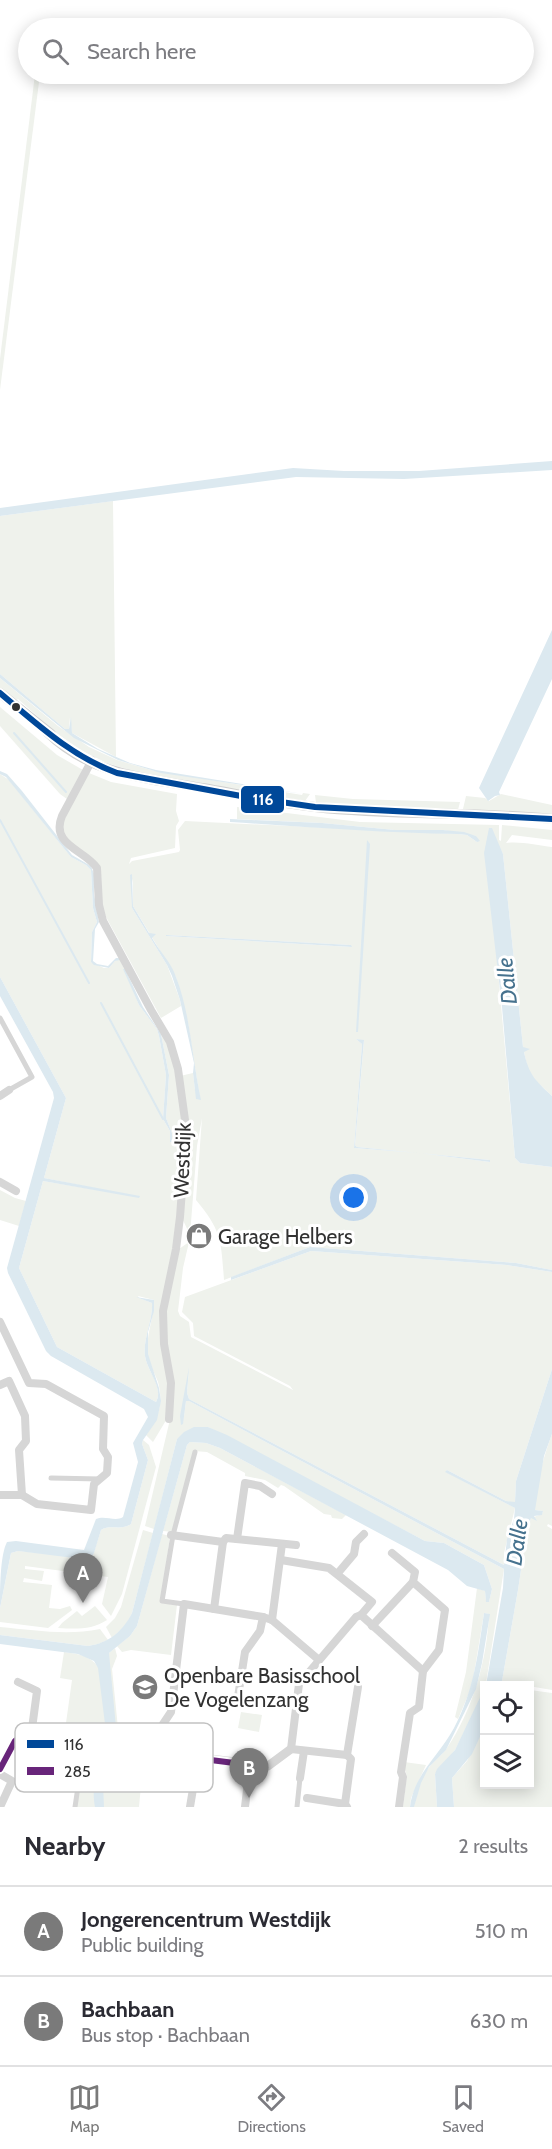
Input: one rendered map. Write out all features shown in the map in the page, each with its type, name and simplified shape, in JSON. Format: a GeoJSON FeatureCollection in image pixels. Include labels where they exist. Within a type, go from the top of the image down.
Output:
{"type":"FeatureCollection","features":[{"type":"Feature","properties":{"kind":"main road"},"geometry":{"type":"LineString","coordinates":[[0,693],[47,732],[91,761],[117,773],[314,807],[552,819]]}},
{"type":"Feature","properties":{"kind":"street","name":"Westdijk"},"geometry":{"type":"LineString","coordinates":[[91,761],[62,816],[60,831],[71,847],[94,863],[97,868],[99,905],[103,921],[170,1042],[177,1069],[184,1120],[185,1148],[180,1217],[163,1311],[164,1337],[171,1383],[169,1419]]}},
{"type":"Feature","properties":{"kind":"street"},"geometry":{"type":"LineString","coordinates":[[0,1018],[32,1077],[0,1096]]}},
{"type":"Feature","properties":{"kind":"street"},"geometry":{"type":"LineString","coordinates":[[0,1182],[16,1191]]}},
{"type":"Feature","properties":{"kind":"street"},"geometry":{"type":"LineString","coordinates":[[0,1322],[29,1383]]}},
{"type":"Feature","properties":{"kind":"street"},"geometry":{"type":"LineString","coordinates":[[0,1385],[9,1381],[25,1416],[26,1441],[19,1450],[21,1495]]}},
{"type":"Feature","properties":{"kind":"street"},"geometry":{"type":"LineString","coordinates":[[0,1495],[21,1495],[37,1504],[91,1509],[94,1484],[107,1473],[108,1457],[103,1449],[104,1416],[46,1384],[29,1383],[14,1392]]}},
{"type":"Feature","properties":{"kind":"street"},"geometry":{"type":"LineString","coordinates":[[195,1452],[172,1535],[162,1601],[272,1620],[319,1660]]}},
{"type":"Feature","properties":{"kind":"street"},"geometry":{"type":"LineString","coordinates":[[51,1478],[101,1479]]}},
{"type":"Feature","properties":{"kind":"street"},"geometry":{"type":"LineString","coordinates":[[237,1539],[245,1483],[260,1486],[272,1494]]}},
{"type":"Feature","properties":{"kind":"street"},"geometry":{"type":"LineString","coordinates":[[338,1573],[354,1554],[356,1542],[364,1534]]}},
{"type":"Feature","properties":{"kind":"street"},"geometry":{"type":"LineString","coordinates":[[172,1535],[223,1542]]}},
{"type":"Feature","properties":{"kind":"street"},"geometry":{"type":"LineString","coordinates":[[214,1609],[223,1542],[226,1538],[296,1545]]}},
{"type":"Feature","properties":{"kind":"street"},"geometry":{"type":"LineString","coordinates":[[272,1620],[282,1544]]}},
{"type":"Feature","properties":{"kind":"street"},"geometry":{"type":"LineString","coordinates":[[372,1626],[413,1582],[414,1572],[392,1553]]}},
{"type":"Feature","properties":{"kind":"street"},"geometry":{"type":"LineString","coordinates":[[281,1560],[330,1568],[372,1602],[361,1615],[356,1617],[299,1684],[291,1749]]}},
{"type":"Feature","properties":{"kind":"street"},"geometry":{"type":"LineString","coordinates":[[399,1807],[410,1713],[419,1707],[423,1671],[440,1650],[445,1610],[413,1582]]}},
{"type":"Feature","properties":{"kind":"street"},"geometry":{"type":"LineString","coordinates":[[164,1723],[171,1712],[183,1604]]}},
{"type":"Feature","properties":{"kind":"street"},"geometry":{"type":"LineString","coordinates":[[361,1615],[423,1671]]}},
{"type":"Feature","properties":{"kind":"street"},"geometry":{"type":"LineString","coordinates":[[205,1698],[237,1703],[244,1652],[260,1631],[263,1617]]}},
{"type":"Feature","properties":{"kind":"street"},"geometry":{"type":"LineString","coordinates":[[18,1682],[37,1691],[33,1723]]}},
{"type":"Feature","properties":{"kind":"street"},"geometry":{"type":"LineString","coordinates":[[347,1755],[358,1687]]}},
{"type":"Feature","properties":{"kind":"street"},"geometry":{"type":"LineString","coordinates":[[0,1769],[15,1741]]}},
{"type":"Feature","properties":{"kind":"street"},"geometry":{"type":"LineString","coordinates":[[213,1761],[268,1766],[291,1749],[347,1755],[351,1759],[346,1805],[307,1798]]}},
{"type":"Feature","properties":{"kind":"street"},"geometry":{"type":"LineString","coordinates":[[297,1807],[304,1751]]}},
{"type":"Feature","properties":{"kind":"street"},"geometry":{"type":"LineString","coordinates":[[245,1807],[250,1766]]}},
{"type":"Feature","properties":{"kind":"street"},"geometry":{"type":"LineString","coordinates":[[0,1774],[12,1781],[0,1807]]}},
{"type":"Feature","properties":{"kind":"street"},"geometry":{"type":"LineString","coordinates":[[75,1807],[77,1792]]}},
{"type":"Feature","properties":{"kind":"street"},"geometry":{"type":"LineString","coordinates":[[190,1807],[192,1792]]}},
{"type":"Feature","properties":{"kind":"shaded area"},"geometry":{"type":"Polygon","coordinates":[[[34,84],[39,84],[0,390],[0,359],[34,84]]]}},
{"type":"Feature","properties":{"kind":"shaded area"},"geometry":{"type":"Polygon","coordinates":[[[113,501],[116,757],[72,733],[70,717],[69,729],[65,729],[0,674],[0,516],[113,501]]]}},
{"type":"Feature","properties":{"kind":"shaded area"},"geometry":{"type":"Polygon","coordinates":[[[0,678],[58,726],[89,747],[117,760],[151,770],[302,795],[303,793],[310,794],[305,801],[149,776],[107,763],[80,750],[55,732],[18,699],[0,689],[0,678]]]}},
{"type":"Feature","properties":{"kind":"shaded area"},"geometry":{"type":"Polygon","coordinates":[[[0,707],[57,755],[83,770],[70,798],[67,799],[60,794],[0,726],[0,707]]]}},
{"type":"Feature","properties":{"kind":"shaded area"},"geometry":{"type":"Polygon","coordinates":[[[89,773],[111,782],[177,794],[176,811],[179,821],[176,826],[175,848],[131,858],[129,864],[132,861],[179,852],[178,830],[185,821],[458,834],[467,835],[477,842],[476,836],[443,830],[395,830],[322,823],[237,819],[237,807],[360,822],[499,825],[499,840],[501,841],[502,825],[552,830],[552,840],[512,835],[506,843],[552,847],[552,1096],[528,1070],[523,1047],[503,854],[494,837],[498,972],[515,1158],[520,1163],[552,1167],[552,1270],[516,1263],[310,1247],[224,1280],[219,1237],[211,1220],[196,1200],[202,1118],[197,1146],[190,1235],[182,1218],[185,1174],[180,1076],[193,1073],[195,1090],[200,1099],[188,1023],[176,977],[133,906],[131,874],[132,908],[167,965],[180,1000],[181,1006],[161,1018],[106,917],[102,907],[101,874],[65,837],[61,823],[89,773]],[[166,936],[351,947],[351,945],[166,936]],[[356,1039],[362,1044],[354,1148],[416,1153],[355,1145],[364,1041],[356,1039]],[[421,1153],[490,1162],[490,1160],[421,1153]]]}},
{"type":"Feature","properties":{"kind":"shaded area"},"geometry":{"type":"Polygon","coordinates":[[[0,774],[9,780],[71,857],[91,870],[93,908],[97,922],[92,932],[91,962],[109,968],[120,959],[139,1005],[157,1029],[166,1075],[163,1119],[170,1131],[170,1142],[172,1133],[166,1118],[169,1075],[161,1034],[165,1034],[173,1055],[183,1120],[178,1221],[165,1294],[170,1383],[168,1417],[153,1442],[146,1435],[157,1417],[160,1404],[160,1390],[147,1349],[154,1300],[138,1296],[152,1303],[145,1356],[157,1385],[156,1402],[57,1347],[19,1268],[43,1181],[139,1197],[44,1178],[66,1098],[0,977],[0,774]]]}},
{"type":"Feature","properties":{"kind":"shaded area"},"geometry":{"type":"Polygon","coordinates":[[[501,794],[552,805],[552,815],[463,809],[466,796],[485,798],[489,801],[501,794]]]}},
{"type":"Feature","properties":{"kind":"shaded area"},"geometry":{"type":"Polygon","coordinates":[[[315,795],[353,799],[460,802],[458,810],[370,808],[316,803],[315,795]]]}},
{"type":"Feature","properties":{"kind":"shaded area"},"geometry":{"type":"Polygon","coordinates":[[[0,1190],[26,1201],[19,1226],[0,1220],[0,1190]]]}},
{"type":"Feature","properties":{"kind":"shaded area"},"geometry":{"type":"Polygon","coordinates":[[[189,1242],[183,1268],[178,1311],[180,1316],[189,1322],[191,1337],[293,1390],[290,1386],[194,1336],[193,1323],[182,1312],[185,1297],[311,1251],[507,1265],[552,1272],[552,1369],[516,1481],[515,1503],[506,1501],[447,1470],[446,1472],[515,1508],[504,1553],[504,1565],[189,1399],[187,1393],[189,1368],[183,1424],[186,1401],[189,1401],[504,1569],[486,1681],[480,1681],[479,1703],[455,1750],[435,1774],[437,1807],[414,1807],[422,1779],[456,1733],[477,1684],[488,1631],[489,1614],[484,1613],[472,1686],[458,1719],[455,1717],[466,1672],[477,1588],[485,1591],[486,1601],[489,1602],[492,1589],[484,1565],[444,1543],[425,1541],[208,1427],[177,1439],[154,1529],[145,1526],[171,1415],[164,1320],[179,1249],[189,1242]]]}},
{"type":"Feature","properties":{"kind":"shaded area"},"geometry":{"type":"Polygon","coordinates":[[[552,1434],[552,1526],[548,1524],[547,1526],[552,1529],[552,1690],[534,1687],[534,1681],[502,1681],[521,1570],[519,1558],[531,1518],[542,1514],[543,1511],[534,1510],[540,1472],[552,1434]]]}},
{"type":"Feature","properties":{"kind":"shaded area"},"geometry":{"type":"Polygon","coordinates":[[[143,1440],[149,1445],[156,1467],[122,1594],[111,1616],[102,1604],[108,1577],[25,1566],[25,1569],[44,1571],[42,1581],[24,1578],[23,1582],[52,1585],[49,1608],[60,1609],[70,1606],[72,1610],[48,1628],[0,1622],[0,1608],[11,1553],[18,1551],[92,1558],[101,1530],[131,1524],[148,1460],[142,1444],[143,1440]]]}},
{"type":"Feature","properties":{"kind":"shaded area"},"geometry":{"type":"Polygon","coordinates":[[[190,1442],[206,1443],[220,1448],[346,1515],[342,1519],[332,1518],[331,1515],[324,1514],[284,1486],[281,1485],[278,1488],[265,1480],[245,1476],[245,1473],[207,1452],[194,1451],[173,1532],[163,1531],[187,1445],[190,1442]]]}},
{"type":"Feature","properties":{"kind":"shaded area"},"geometry":{"type":"Polygon","coordinates":[[[143,1530],[153,1533],[132,1613],[126,1625],[112,1638],[106,1627],[121,1607],[143,1530]]]}},
{"type":"Feature","properties":{"kind":"shaded area"},"geometry":{"type":"Polygon","coordinates":[[[162,1534],[170,1536],[161,1603],[177,1605],[171,1655],[131,1650],[122,1652],[117,1646],[130,1636],[137,1626],[162,1534]]]}},
{"type":"Feature","properties":{"kind":"shaded area"},"geometry":{"type":"Polygon","coordinates":[[[95,1606],[107,1620],[90,1627],[58,1628],[77,1611],[82,1616],[95,1606]]]}},
{"type":"Feature","properties":{"kind":"shaded area"},"geometry":{"type":"Polygon","coordinates":[[[0,1627],[63,1632],[100,1629],[108,1640],[88,1646],[0,1635],[0,1627]]]}},
{"type":"Feature","properties":{"kind":"shaded area"},"geometry":{"type":"Polygon","coordinates":[[[115,1648],[117,1656],[112,1669],[117,1723],[66,1723],[72,1680],[60,1678],[64,1652],[79,1654],[98,1667],[109,1663],[109,1653],[115,1648]]]}},
{"type":"Feature","properties":{"kind":"shaded area"},"geometry":{"type":"Polygon","coordinates":[[[534,1691],[552,1693],[552,1807],[454,1807],[452,1778],[467,1761],[480,1736],[480,1789],[534,1789],[534,1691]]]}},
{"type":"Feature","properties":{"kind":"shaded area"},"geometry":{"type":"Polygon","coordinates":[[[241,1712],[262,1715],[259,1732],[238,1728],[241,1712]]]}},
{"type":"Feature","properties":{"kind":"shaded area"},"geometry":{"type":"Polygon","coordinates":[[[404,1762],[426,1765],[411,1798],[410,1807],[403,1807],[407,1776],[404,1762]]]}},
{"type":"Feature","properties":{"kind":"shaded area"},"geometry":{"type":"Polygon","coordinates":[[[77,1792],[140,1792],[139,1807],[75,1807],[77,1792]]]}},
{"type":"Feature","properties":{"kind":"water"},"geometry":{"type":"Polygon","coordinates":[[[552,461],[552,470],[404,479],[296,477],[0,516],[0,508],[293,468],[419,471],[552,461]]]}},
{"type":"Feature","properties":{"kind":"water"},"geometry":{"type":"Polygon","coordinates":[[[552,630],[552,679],[499,792],[500,795],[488,801],[479,788],[552,630]]]}},
{"type":"Feature","properties":{"kind":"water"},"geometry":{"type":"Polygon","coordinates":[[[0,674],[65,729],[69,729],[71,717],[72,733],[98,749],[130,763],[156,770],[303,794],[161,773],[118,760],[74,738],[0,678],[0,674]]]}},
{"type":"Feature","properties":{"kind":"water"},"geometry":{"type":"Polygon","coordinates":[[[0,771],[7,774],[22,791],[72,855],[91,866],[94,874],[94,894],[99,922],[95,929],[93,961],[108,966],[119,958],[120,960],[115,961],[109,968],[94,965],[91,962],[92,932],[97,922],[93,908],[91,870],[71,857],[6,777],[0,774],[0,771]]]}},
{"type":"Feature","properties":{"kind":"water"},"geometry":{"type":"Polygon","coordinates":[[[230,819],[322,823],[395,830],[443,830],[464,832],[476,836],[480,841],[477,842],[467,835],[458,834],[315,828],[230,822],[230,819]]]}},
{"type":"Feature","properties":{"kind":"water","name":"Dalle"},"geometry":{"type":"Polygon","coordinates":[[[489,828],[492,828],[503,854],[523,1047],[530,1049],[524,1052],[534,1077],[552,1096],[552,1167],[520,1163],[515,1158],[502,1007],[484,853],[489,828]]]}},
{"type":"Feature","properties":{"kind":"water"},"geometry":{"type":"Polygon","coordinates":[[[367,840],[370,844],[358,1032],[356,1032],[367,840]]]}},
{"type":"Feature","properties":{"kind":"water"},"geometry":{"type":"Polygon","coordinates":[[[132,874],[133,906],[149,933],[156,934],[152,938],[171,967],[181,992],[201,1100],[196,1099],[194,1063],[180,1000],[172,976],[132,908],[130,875],[132,874]]]}},
{"type":"Feature","properties":{"kind":"water"},"geometry":{"type":"Polygon","coordinates":[[[166,936],[351,945],[352,947],[166,936]]]}},
{"type":"Feature","properties":{"kind":"water"},"geometry":{"type":"Polygon","coordinates":[[[123,969],[143,1007],[161,1034],[169,1075],[166,1118],[172,1133],[172,1142],[170,1142],[170,1131],[163,1119],[166,1075],[159,1036],[157,1029],[139,1005],[123,969]]]}},
{"type":"Feature","properties":{"kind":"water"},"geometry":{"type":"Polygon","coordinates":[[[0,977],[66,1098],[44,1178],[140,1196],[139,1198],[43,1181],[19,1268],[57,1347],[156,1402],[157,1385],[145,1356],[145,1343],[152,1303],[136,1297],[154,1300],[154,1311],[148,1332],[148,1354],[159,1388],[161,1401],[157,1420],[142,1444],[148,1460],[131,1524],[101,1530],[90,1560],[18,1551],[11,1553],[0,1608],[2,1564],[7,1542],[16,1541],[84,1550],[96,1519],[123,1517],[138,1462],[133,1443],[148,1417],[144,1409],[46,1351],[8,1273],[7,1268],[54,1098],[53,1092],[0,996],[0,977]]]}},
{"type":"Feature","properties":{"kind":"water"},"geometry":{"type":"Polygon","coordinates":[[[356,1039],[364,1040],[355,1145],[416,1153],[354,1148],[362,1044],[356,1039]]]}},
{"type":"Feature","properties":{"kind":"water"},"geometry":{"type":"Polygon","coordinates":[[[421,1153],[490,1160],[490,1162],[421,1153]]]}},
{"type":"Feature","properties":{"kind":"water"},"geometry":{"type":"Polygon","coordinates":[[[310,1247],[516,1263],[552,1270],[552,1272],[507,1265],[311,1251],[231,1280],[231,1277],[310,1247]]]}},
{"type":"Feature","properties":{"kind":"water","name":"Dalle"},"geometry":{"type":"Polygon","coordinates":[[[189,1367],[187,1393],[189,1399],[504,1565],[507,1539],[515,1508],[445,1472],[447,1470],[506,1501],[515,1502],[516,1481],[552,1369],[552,1434],[544,1456],[535,1510],[543,1511],[542,1515],[534,1516],[537,1521],[531,1518],[519,1558],[521,1570],[502,1681],[487,1681],[503,1588],[504,1569],[189,1401],[186,1401],[181,1425],[180,1416],[189,1367]]]}},
{"type":"Feature","properties":{"kind":"water"},"geometry":{"type":"Polygon","coordinates":[[[194,1427],[208,1427],[227,1435],[425,1541],[444,1543],[484,1565],[492,1589],[489,1602],[486,1602],[485,1591],[467,1586],[448,1570],[220,1448],[206,1443],[190,1442],[187,1445],[137,1626],[130,1636],[109,1653],[116,1723],[105,1723],[98,1668],[94,1661],[78,1654],[0,1644],[0,1635],[88,1646],[109,1639],[120,1631],[132,1613],[177,1439],[194,1427]]]}},
{"type":"Feature","properties":{"kind":"water"},"geometry":{"type":"Polygon","coordinates":[[[484,1613],[490,1614],[476,1689],[446,1750],[429,1767],[421,1783],[414,1807],[410,1807],[416,1785],[448,1738],[461,1714],[474,1672],[484,1613]]]}},
{"type":"Feature","properties":{"kind":"water"},"geometry":{"type":"Polygon","coordinates":[[[480,1697],[480,1737],[472,1754],[452,1778],[454,1807],[437,1807],[435,1774],[455,1750],[480,1697]]]}},
{"type":"Feature","properties":{"kind":"water"},"geometry":{"type":"Polygon","coordinates":[[[94,1792],[103,1792],[104,1807],[95,1807],[94,1792]]]}},
{"type":"Feature","properties":{"kind":"waterway"},"geometry":{"type":"LineString","coordinates":[[14,733],[66,792]]}},
{"type":"Feature","properties":{"kind":"waterway"},"geometry":{"type":"LineString","coordinates":[[0,820],[89,983]]}},
{"type":"Feature","properties":{"kind":"waterway"},"geometry":{"type":"LineString","coordinates":[[101,1003],[163,1119]]}},
{"type":"Feature","properties":{"kind":"transit line","name":"116"},"geometry":{"type":"LineString","coordinates":[[0,693],[70,748],[100,766],[117,773],[315,807],[552,819]]}},
{"type":"Feature","properties":{"kind":"transit line","name":"285"},"geometry":{"type":"LineString","coordinates":[[0,1769],[15,1741]]}},
{"type":"Feature","properties":{"kind":"transit line","name":"285"},"geometry":{"type":"LineString","coordinates":[[213,1760],[250,1765]]}},
{"type":"Feature","properties":{"kind":"place","name":"Garage Helbers"},"geometry":{"type":"Point","coordinates":[199,1236]}},
{"type":"Feature","properties":{"kind":"place","name":"Jongerencentrum Westdijk"},"geometry":{"type":"Point","coordinates":[83,1603]}},
{"type":"Feature","properties":{"kind":"place","name":"Openbare Basisschool De Vogelenzang"},"geometry":{"type":"Point","coordinates":[145,1687]}},
{"type":"Feature","properties":{"kind":"place","name":"Bachbaan"},"geometry":{"type":"Point","coordinates":[249,1798]}}]}
